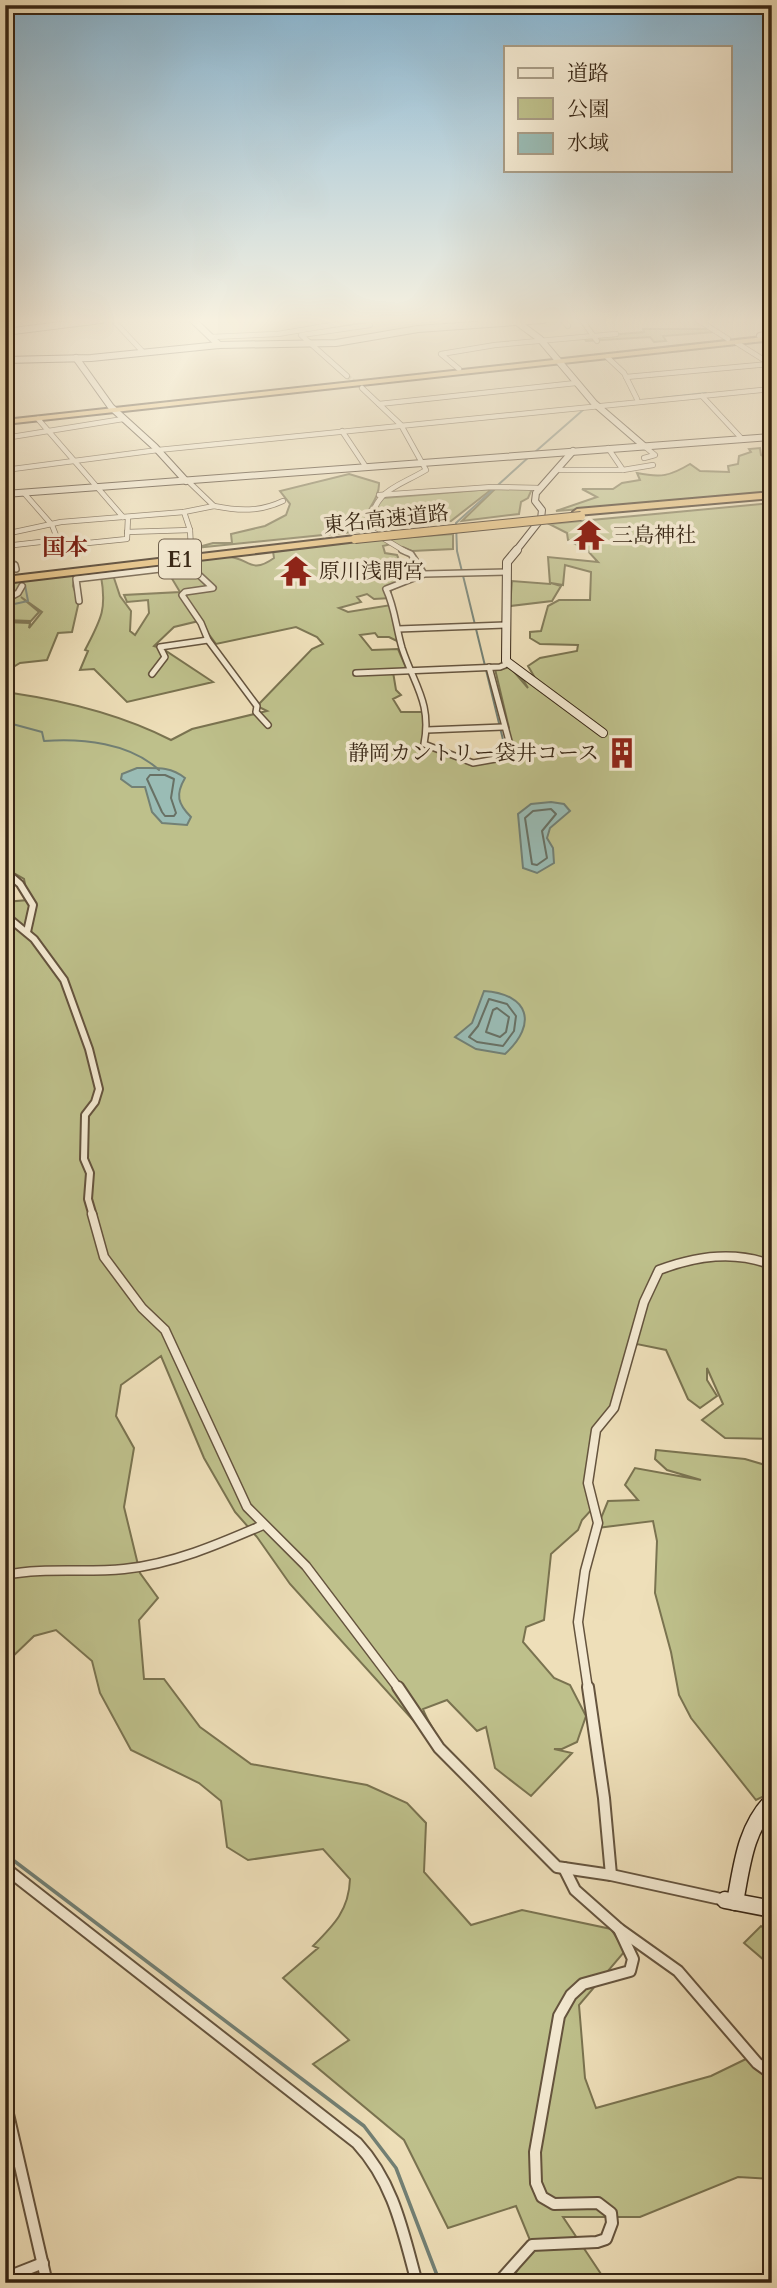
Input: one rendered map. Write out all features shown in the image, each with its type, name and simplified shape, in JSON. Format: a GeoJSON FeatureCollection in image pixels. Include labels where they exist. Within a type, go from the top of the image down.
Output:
{"type":"FeatureCollection","features":[{"type":"Feature","properties":{"kind":"highway","name":"東名高速道路"},"geometry":{"type":"LineString","coordinates":[[5,575],[579,514],[772,497]]}},
{"type":"Feature","properties":{"kind":"highway","name":"東名高速道路"},"geometry":{"type":"LineString","coordinates":[[5,580],[354,537]]}},
{"type":"Feature","properties":{"kind":"street"},"geometry":{"type":"LineString","coordinates":[[5,546],[58,540],[68,545],[127,539],[125,517],[96,488],[44,427]]}},
{"type":"Feature","properties":{"kind":"street"},"geometry":{"type":"LineString","coordinates":[[5,438],[72,427]]}},
{"type":"Feature","properties":{"kind":"street"},"geometry":{"type":"LineString","coordinates":[[133,427],[214,506]]}},
{"type":"Feature","properties":{"kind":"street"},"geometry":{"type":"LineString","coordinates":[[5,470],[158,450],[377,427]]}},
{"type":"Feature","properties":{"kind":"street"},"geometry":{"type":"LineString","coordinates":[[402,427],[426,470],[388,487],[379,495],[368,529],[411,554],[424,574]]}},
{"type":"Feature","properties":{"kind":"street"},"geometry":{"type":"LineString","coordinates":[[620,427],[655,455],[644,458]]}},
{"type":"Feature","properties":{"kind":"street"},"geometry":{"type":"LineString","coordinates":[[731,427],[742,439]]}},
{"type":"Feature","properties":{"kind":"street"},"geometry":{"type":"LineString","coordinates":[[342,431],[366,467]]}},
{"type":"Feature","properties":{"kind":"street"},"geometry":{"type":"LineString","coordinates":[[5,494],[772,437]]}},
{"type":"Feature","properties":{"kind":"street"},"geometry":{"type":"LineString","coordinates":[[608,449],[623,470]]}},
{"type":"Feature","properties":{"kind":"street"},"geometry":{"type":"LineString","coordinates":[[356,673],[505,665],[507,562],[541,519],[542,510],[534,498],[573,451]]}},
{"type":"Feature","properties":{"kind":"street"},"geometry":{"type":"LineString","coordinates":[[559,470],[608,472],[653,465]]}},
{"type":"Feature","properties":{"kind":"street"},"geometry":{"type":"LineString","coordinates":[[379,495],[495,487],[540,488]]}},
{"type":"Feature","properties":{"kind":"street"},"geometry":{"type":"LineString","coordinates":[[24,493],[52,525],[58,540]]}},
{"type":"Feature","properties":{"kind":"street"},"geometry":{"type":"LineString","coordinates":[[5,534],[52,525],[184,512],[214,506],[247,512],[272,507],[283,501]]}},
{"type":"Feature","properties":{"kind":"street"},"geometry":{"type":"LineString","coordinates":[[184,512],[190,530],[191,549]]}},
{"type":"Feature","properties":{"kind":"street"},"geometry":{"type":"LineString","coordinates":[[127,532],[190,530]]}},
{"type":"Feature","properties":{"kind":"street"},"geometry":{"type":"LineString","coordinates":[[12,546],[14,533]]}},
{"type":"Feature","properties":{"kind":"street"},"geometry":{"type":"LineString","coordinates":[[5,561],[15,565],[16,569]]}},
{"type":"Feature","properties":{"kind":"street"},"geometry":{"type":"LineString","coordinates":[[79,601],[76,579],[193,564],[198,575],[213,588],[185,592],[182,595],[208,640],[226,661],[257,706],[256,712],[268,725]]}},
{"type":"Feature","properties":{"kind":"street"},"geometry":{"type":"LineString","coordinates":[[485,667],[500,727],[513,756],[473,763],[424,744],[427,730],[424,696],[410,670],[395,609],[386,589],[424,574],[507,572]]}},
{"type":"Feature","properties":{"kind":"street"},"geometry":{"type":"LineString","coordinates":[[5,600],[18,593],[22,586]]}},
{"type":"Feature","properties":{"kind":"street"},"geometry":{"type":"LineString","coordinates":[[398,629],[505,625]]}},
{"type":"Feature","properties":{"kind":"street"},"geometry":{"type":"LineString","coordinates":[[152,674],[165,657],[160,647],[208,640]]}},
{"type":"Feature","properties":{"kind":"street"},"geometry":{"type":"LineString","coordinates":[[506,661],[603,733]]}},
{"type":"Feature","properties":{"kind":"street"},"geometry":{"type":"LineString","coordinates":[[427,730],[500,727]]}},
{"type":"Feature","properties":{"kind":"street"},"geometry":{"type":"LineString","coordinates":[[5,871],[20,884],[33,905],[27,932]]}},
{"type":"Feature","properties":{"kind":"street"},"geometry":{"type":"LineString","coordinates":[[5,915],[27,932],[64,980],[99,1089],[95,1102],[85,1115],[84,1159],[90,1174],[89,1199],[104,1257],[142,1308],[165,1331],[231,1478],[247,1507],[306,1566],[387,1670],[424,1727],[458,1770],[557,1867],[611,1875],[772,1909]]}},
{"type":"Feature","properties":{"kind":"street"},"geometry":{"type":"LineString","coordinates":[[611,1875],[604,1798],[578,1622],[585,1571],[598,1523],[589,1483],[596,1430],[614,1408],[644,1302],[659,1270],[687,1261],[732,1255],[759,1258],[772,1265]]}},
{"type":"Feature","properties":{"kind":"street"},"geometry":{"type":"LineString","coordinates":[[5,1575],[23,1570],[125,1569],[156,1563],[211,1547],[263,1525]]}},
{"type":"Feature","properties":{"kind":"street"},"geometry":{"type":"LineString","coordinates":[[730,1901],[752,1825],[759,1812],[772,1801]]}},
{"type":"Feature","properties":{"kind":"street"},"geometry":{"type":"LineString","coordinates":[[5,1868],[277,2078],[298,2099],[333,2122],[366,2152],[389,2188],[417,2283]]}},
{"type":"Feature","properties":{"kind":"street"},"geometry":{"type":"LineString","coordinates":[[564,1868],[575,1890],[619,1929],[678,1971],[758,2063],[772,2074]]}},
{"type":"Feature","properties":{"kind":"street"},"geometry":{"type":"LineString","coordinates":[[498,2283],[532,2245],[565,2242],[588,2246],[606,2239],[612,2223],[611,2213],[598,2203],[554,2204],[542,2196],[536,2183],[535,2152],[559,2016],[571,1995],[583,1984],[630,1971],[633,1959],[619,1929]]}},
{"type":"Feature","properties":{"kind":"street"},"geometry":{"type":"LineString","coordinates":[[5,2101],[47,2283]]}},
{"type":"Feature","properties":{"kind":"street"},"geometry":{"type":"LineString","coordinates":[[5,2278],[43,2263]]}},
{"type":"Feature","properties":{"kind":"green space"},"geometry":{"type":"Polygon","coordinates":[[[760,448],[761,455],[772,460],[772,494],[556,511],[597,497],[582,489],[613,489],[622,483],[640,480],[637,473],[665,475],[690,464],[700,471],[729,472],[728,466],[738,464],[739,456],[751,452],[749,449],[760,448]]]}},
{"type":"Feature","properties":{"kind":"green space"},"geometry":{"type":"Polygon","coordinates":[[[349,474],[379,483],[377,495],[365,518],[362,531],[195,548],[213,543],[232,543],[231,534],[265,526],[286,515],[290,504],[280,491],[349,474]]]}},
{"type":"Feature","properties":{"kind":"green space"},"geometry":{"type":"Polygon","coordinates":[[[496,488],[532,489],[528,498],[521,502],[519,514],[462,521],[496,488]]]}},
{"type":"Feature","properties":{"kind":"green space"},"geometry":{"type":"Polygon","coordinates":[[[492,489],[451,521],[373,529],[371,516],[378,501],[383,498],[492,489]]]}},
{"type":"Feature","properties":{"kind":"green space"},"geometry":{"type":"Polygon","coordinates":[[[772,503],[772,1439],[725,1438],[702,1420],[723,1404],[707,1368],[707,1380],[717,1396],[700,1408],[688,1399],[666,1350],[637,1344],[626,1362],[614,1408],[596,1430],[589,1483],[594,1507],[582,1520],[578,1530],[551,1554],[544,1620],[526,1627],[523,1642],[554,1678],[570,1685],[586,1716],[577,1742],[562,1749],[554,1749],[572,1753],[531,1796],[495,1768],[486,1727],[477,1731],[447,1700],[423,1709],[440,1745],[430,1739],[290,1584],[257,1537],[235,1512],[204,1458],[161,1356],[121,1385],[116,1416],[134,1448],[124,1507],[140,1573],[158,1598],[139,1620],[144,1679],[164,1679],[200,1727],[251,1764],[367,1785],[407,1803],[426,1823],[424,1872],[471,1925],[522,1910],[611,1929],[625,1951],[579,2005],[585,2078],[596,2108],[711,2076],[748,2058],[772,2077],[772,2179],[738,2177],[640,2217],[563,2217],[607,2283],[510,2283],[532,2245],[516,2206],[448,2228],[404,2140],[313,2064],[349,2040],[283,1978],[318,1948],[313,1946],[334,1924],[347,1900],[350,1879],[323,1849],[248,1860],[227,1847],[221,1801],[199,1783],[131,1750],[100,1693],[92,1661],[56,1630],[34,1636],[5,1664],[5,1046],[12,1038],[5,1028],[5,902],[28,900],[24,879],[5,868],[5,680],[12,693],[93,710],[133,723],[171,740],[192,729],[267,711],[257,706],[312,649],[323,644],[317,637],[296,627],[216,644],[199,621],[174,627],[154,646],[163,649],[213,682],[127,702],[94,669],[80,670],[103,606],[101,576],[109,573],[74,578],[73,586],[79,601],[72,632],[58,633],[47,660],[20,663],[5,672],[5,622],[30,623],[29,628],[42,612],[21,597],[39,612],[31,621],[5,620],[5,602],[15,598],[5,599],[5,583],[226,557],[259,565],[274,558],[273,551],[344,542],[453,534],[453,549],[412,551],[391,544],[383,546],[385,553],[397,555],[401,564],[396,567],[409,582],[391,590],[391,598],[374,599],[367,594],[357,597],[361,602],[339,608],[348,612],[391,605],[395,609],[397,641],[389,637],[378,637],[375,633],[360,635],[372,650],[398,649],[407,670],[393,672],[396,690],[401,695],[393,699],[401,712],[424,712],[427,730],[422,744],[473,763],[512,756],[506,731],[509,728],[495,669],[510,667],[528,688],[522,678],[538,683],[528,666],[540,658],[577,651],[578,645],[540,644],[530,638],[530,632],[541,631],[548,606],[559,600],[590,600],[591,572],[565,565],[563,585],[551,583],[561,586],[552,601],[510,606],[512,581],[550,584],[548,557],[598,562],[587,550],[568,540],[567,533],[549,524],[772,503]],[[165,567],[112,572],[120,596],[131,611],[130,631],[135,635],[149,613],[148,600],[127,602],[124,595],[180,592],[165,567]]]}},
{"type":"Feature","properties":{"kind":"green space"},"geometry":{"type":"Polygon","coordinates":[[[656,1450],[745,1459],[772,1467],[772,1792],[756,1800],[691,1718],[679,1695],[655,1593],[657,1541],[653,1521],[597,1528],[608,1501],[638,1500],[625,1485],[635,1468],[701,1480],[667,1470],[655,1459],[656,1450]]]}},
{"type":"Feature","properties":{"kind":"green space"},"geometry":{"type":"Polygon","coordinates":[[[761,1926],[772,1934],[772,1967],[744,1943],[761,1926]]]}},
{"type":"Feature","properties":{"kind":"water"},"geometry":{"type":"Polygon","coordinates":[[[137,768],[168,770],[185,778],[179,799],[191,817],[187,825],[162,823],[152,812],[145,787],[132,787],[121,779],[122,774],[137,768]]]}},
{"type":"Feature","properties":{"kind":"water"},"geometry":{"type":"Polygon","coordinates":[[[531,804],[564,804],[570,811],[550,828],[547,838],[553,848],[554,863],[537,873],[523,868],[518,814],[531,804]]]}},
{"type":"Feature","properties":{"kind":"water"},"geometry":{"type":"Polygon","coordinates":[[[484,991],[511,998],[524,1012],[522,1032],[505,1054],[476,1049],[455,1037],[472,1023],[484,991]]]}},
{"type":"Feature","properties":{"kind":"waterway"},"geometry":{"type":"LineString","coordinates":[[535,452],[564,427]]}},
{"type":"Feature","properties":{"kind":"waterway"},"geometry":{"type":"LineString","coordinates":[[507,756],[457,551],[456,523],[530,456]]}},
{"type":"Feature","properties":{"kind":"waterway"},"geometry":{"type":"LineString","coordinates":[[7,559],[16,562],[18,569]]}},
{"type":"Feature","properties":{"kind":"waterway"},"geometry":{"type":"LineString","coordinates":[[5,606],[28,601],[25,585]]}},
{"type":"Feature","properties":{"kind":"waterway"},"geometry":{"type":"LineString","coordinates":[[5,722],[42,732],[44,741],[74,740],[120,748],[159,770]]}},
{"type":"Feature","properties":{"kind":"waterway"},"geometry":{"type":"LineString","coordinates":[[5,1854],[364,2126],[396,2168],[440,2283]]}},
{"type":"Feature","properties":{"kind":"place","name":"三島神社"},"geometry":{"type":"Point","coordinates":[589,535]}},
{"type":"Feature","properties":{"kind":"place","name":"原川浅間宮"},"geometry":{"type":"Point","coordinates":[296,571]}},
{"type":"Feature","properties":{"kind":"place","name":"静岡カントリー袋井コース"},"geometry":{"type":"Point","coordinates":[622,753]}},
{"type":"Feature","properties":{"kind":"district","name":"国本"},"geometry":{"type":"Point","coordinates":[65,547]}}]}
